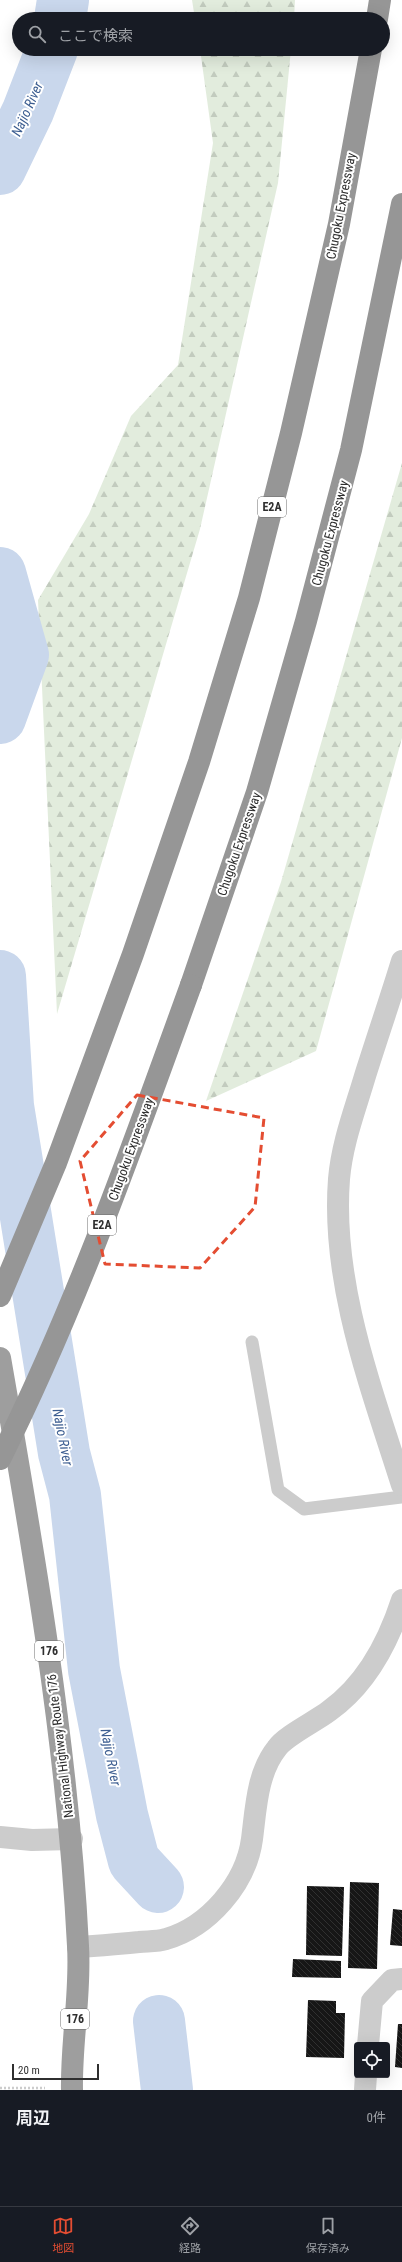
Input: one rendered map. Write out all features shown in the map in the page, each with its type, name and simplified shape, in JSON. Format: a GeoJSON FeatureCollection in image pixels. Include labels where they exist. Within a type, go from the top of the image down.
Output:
{"type":"FeatureCollection","features":[{"type":"Feature","properties":{"kind":"highway"},"geometry":{"type":"LineString","coordinates":[[378,12],[380,0]]}},
{"type":"Feature","properties":{"kind":"highway","name":"Chugoku Expressway"},"geometry":{"type":"LineString","coordinates":[[0,1296],[56,1163],[133,954],[199,762],[249,598],[291,433],[337,232],[370,56]]}},
{"type":"Feature","properties":{"kind":"highway","name":"Chugoku Expressway"},"geometry":{"type":"LineString","coordinates":[[0,1459],[22,1416],[115,1194],[191,985],[258,792],[306,621],[351,450],[402,204]]}},
{"type":"Feature","properties":{"kind":"highway","name":"National Highway Route 176"},"geometry":{"type":"LineString","coordinates":[[0,1358],[37,1573],[55,1695],[72,1839],[78,1947],[72,2089]]}},
{"type":"Feature","properties":{"kind":"street"},"geometry":{"type":"LineString","coordinates":[[402,961],[347,1133],[340,1179],[339,1230],[343,1272],[351,1313],[371,1387],[402,1485]]}},
{"type":"Feature","properties":{"kind":"street"},"geometry":{"type":"LineString","coordinates":[[78,1947],[164,1940],[191,1929],[216,1909],[236,1883],[250,1853],[256,1802],[264,1769],[278,1746],[330,1710],[355,1688],[375,1663],[393,1628],[402,1600]]}},
{"type":"Feature","properties":{"kind":"street"},"geometry":{"type":"LineString","coordinates":[[0,1837],[32,1840],[72,1839]]}},
{"type":"Feature","properties":{"kind":"street"},"geometry":{"type":"LineString","coordinates":[[368,2042],[372,2000],[392,1980],[402,1979]]}},
{"type":"Feature","properties":{"kind":"street"},"geometry":{"type":"LineString","coordinates":[[365,2090],[366,2078]]}},
{"type":"Feature","properties":{"kind":"lane"},"geometry":{"type":"LineString","coordinates":[[252,1342],[278,1490],[304,1509],[402,1497]]}},
{"type":"Feature","properties":{"kind":"path"},"geometry":{"type":"LineString","coordinates":[[0,2088],[72,2089]]}},
{"type":"Feature","properties":{"kind":"highlighted area"},"geometry":{"type":"Polygon","coordinates":[[[137,1095],[264,1118],[255,1207],[200,1268],[105,1264],[80,1161],[137,1095]]]}},
{"type":"Feature","properties":{"kind":"green space"},"geometry":{"type":"Polygon","coordinates":[[[192,0],[295,0],[294,12],[194,12],[192,0]]]}},
{"type":"Feature","properties":{"kind":"green space"},"geometry":{"type":"Polygon","coordinates":[[[201,56],[290,56],[278,183],[200,529],[57,1014],[38,600],[89,514],[131,416],[178,365],[213,143],[201,56]]]}},
{"type":"Feature","properties":{"kind":"green space"},"geometry":{"type":"Polygon","coordinates":[[[402,463],[402,738],[316,1051],[206,1101],[281,882],[402,463]]]}},
{"type":"Feature","properties":{"kind":"building"},"geometry":{"type":"Polygon","coordinates":[[[350,1882],[379,1883],[377,1969],[348,1968],[350,1882]]]}},
{"type":"Feature","properties":{"kind":"building"},"geometry":{"type":"Polygon","coordinates":[[[307,1886],[344,1887],[342,1956],[306,1955],[307,1886]]]}},
{"type":"Feature","properties":{"kind":"building"},"geometry":{"type":"Polygon","coordinates":[[[393,1909],[402,1910],[402,1946],[390,1945],[393,1909]]]}},
{"type":"Feature","properties":{"kind":"building"},"geometry":{"type":"Polygon","coordinates":[[[293,1959],[341,1961],[341,1978],[292,1977],[293,1959]]]}},
{"type":"Feature","properties":{"kind":"building"},"geometry":{"type":"Polygon","coordinates":[[[308,2000],[336,2001],[336,2013],[345,2013],[344,2058],[306,2057],[308,2000]]]}},
{"type":"Feature","properties":{"kind":"building"},"geometry":{"type":"Polygon","coordinates":[[[398,2024],[402,2024],[402,2068],[395,2067],[398,2024]]]}},
{"type":"Feature","properties":{"kind":"waterway","name":"Najio River"},"geometry":{"type":"LineString","coordinates":[[61,12],[63,0]]}},
{"type":"Feature","properties":{"kind":"waterway","name":"Najio River"},"geometry":{"type":"LineString","coordinates":[[0,169],[28,111],[49,56]]}},
{"type":"Feature","properties":{"kind":"waterway","name":"Najio River"},"geometry":{"type":"LineString","coordinates":[[0,573],[23,655],[0,718]]}},
{"type":"Feature","properties":{"kind":"waterway","name":"Najio River"},"geometry":{"type":"LineString","coordinates":[[0,976],[8,1106],[64,1453],[75,1495],[94,1670],[122,1815],[134,1861],[158,1887]]}},
{"type":"Feature","properties":{"kind":"waterway","name":"Najio River"},"geometry":{"type":"LineString","coordinates":[[159,2021],[167,2090]]}}]}
